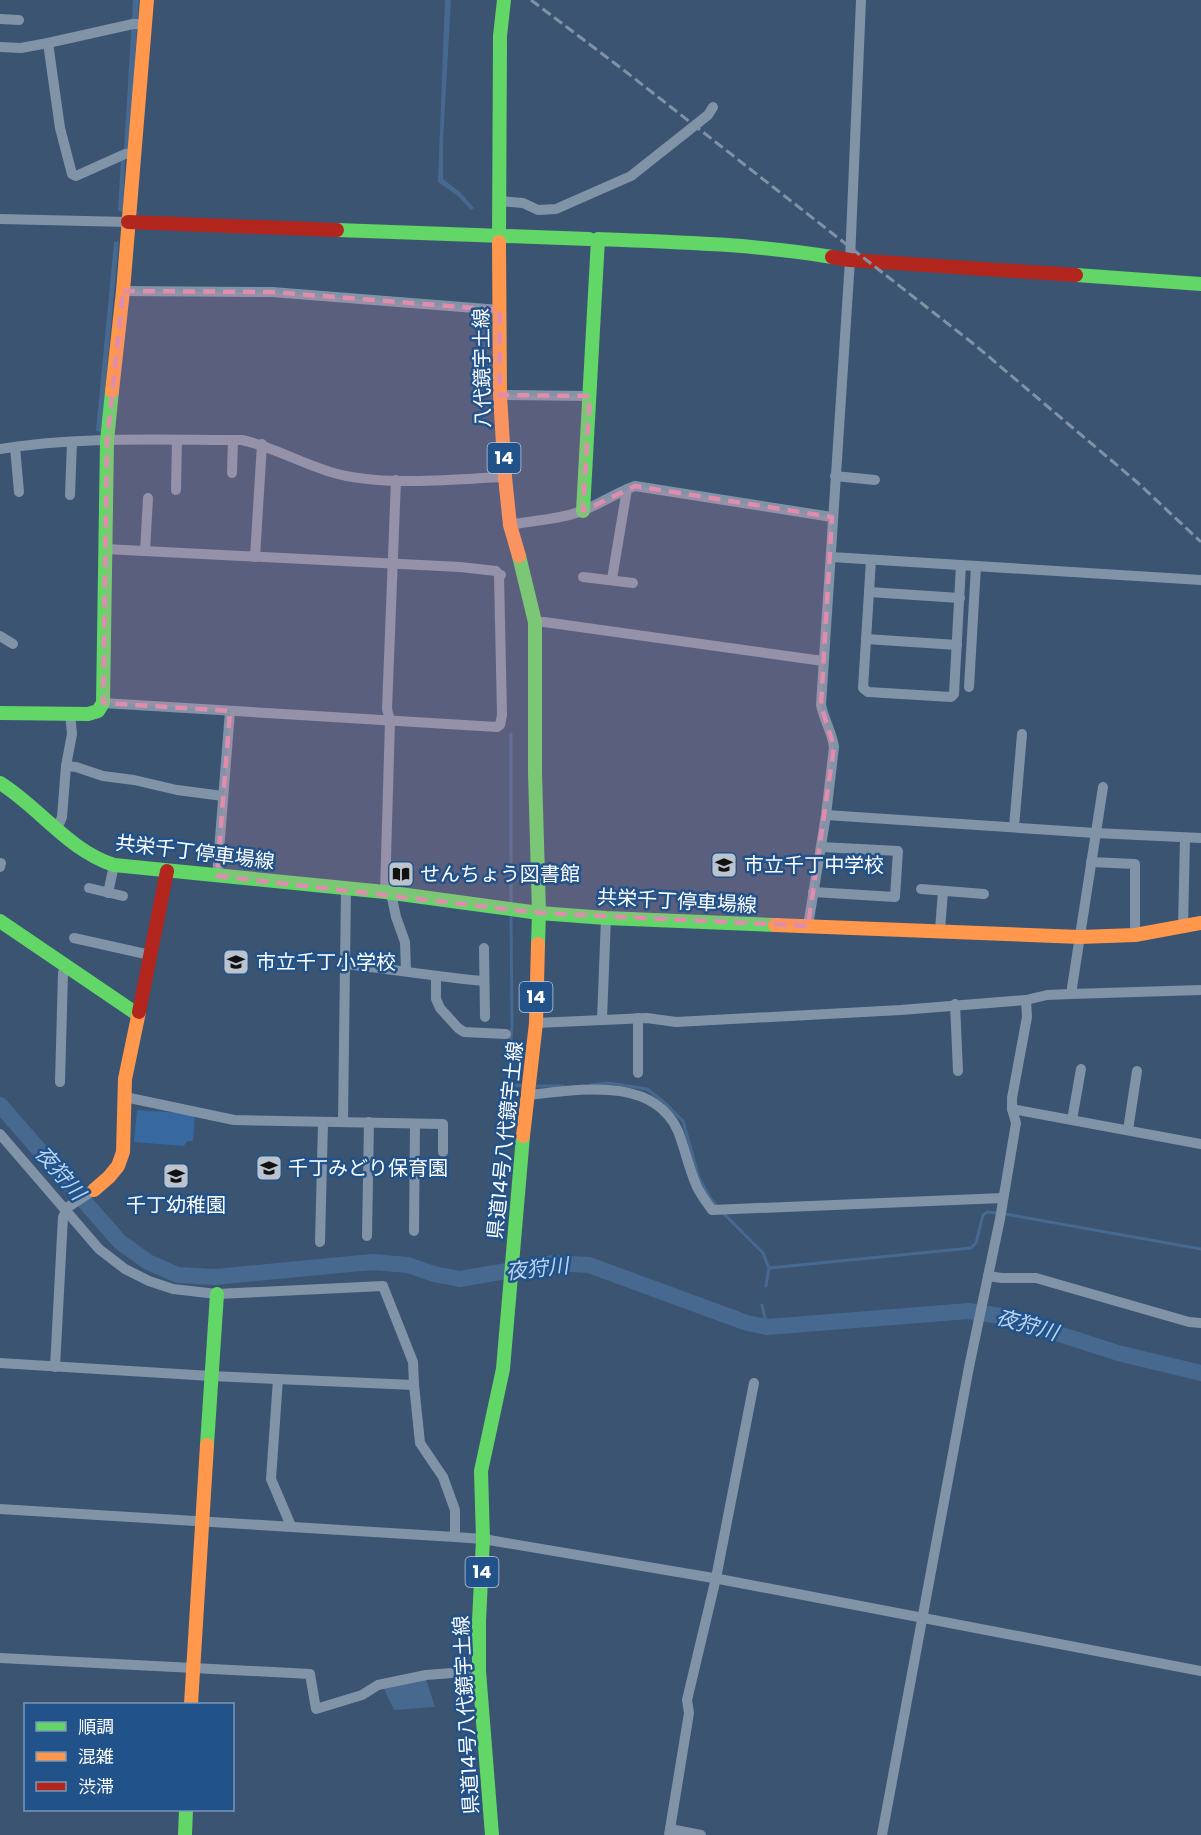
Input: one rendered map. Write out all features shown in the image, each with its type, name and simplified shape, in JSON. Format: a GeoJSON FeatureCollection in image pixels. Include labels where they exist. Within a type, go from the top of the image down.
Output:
{"type":"FeatureCollection","features":[{"type":"Feature","properties":{"kind":"street"},"geometry":{"type":"LineString","coordinates":[[0,713],[88,714],[98,711],[103,703],[107,441],[123,291],[147,0]]}},
{"type":"Feature","properties":{"kind":"street","name":"八代鏡宇土線"},"geometry":{"type":"LineString","coordinates":[[504,0],[500,36],[499,90],[500,394],[510,525],[535,622],[535,912]]}},
{"type":"Feature","properties":{"kind":"street"},"geometry":{"type":"LineString","coordinates":[[808,926],[826,815],[834,747],[821,705],[850,260],[861,0]]}},
{"type":"Feature","properties":{"kind":"street"},"geometry":{"type":"LineString","coordinates":[[0,19],[19,20]]}},
{"type":"Feature","properties":{"kind":"street"},"geometry":{"type":"LineString","coordinates":[[0,47],[21,48],[133,24],[144,24]]}},
{"type":"Feature","properties":{"kind":"street"},"geometry":{"type":"LineString","coordinates":[[48,43],[60,128],[72,174],[76,176],[125,154],[134,153]]}},
{"type":"Feature","properties":{"kind":"street"},"geometry":{"type":"LineString","coordinates":[[500,201],[523,203],[545,211],[613,184],[631,176],[650,162],[708,115],[713,107]]}},
{"type":"Feature","properties":{"kind":"street"},"geometry":{"type":"LineString","coordinates":[[0,219],[589,239]]}},
{"type":"Feature","properties":{"kind":"street"},"geometry":{"type":"LineString","coordinates":[[583,511],[598,239],[715,243],[784,249],[850,260],[1201,284]]}},
{"type":"Feature","properties":{"kind":"street"},"geometry":{"type":"LineString","coordinates":[[123,291],[272,292],[500,310]]}},
{"type":"Feature","properties":{"kind":"street"},"geometry":{"type":"LineString","coordinates":[[500,394],[590,396]]}},
{"type":"Feature","properties":{"kind":"street"},"geometry":{"type":"LineString","coordinates":[[176,490],[177,440]]}},
{"type":"Feature","properties":{"kind":"street"},"geometry":{"type":"LineString","coordinates":[[232,473],[233,440]]}},
{"type":"Feature","properties":{"kind":"street"},"geometry":{"type":"LineString","coordinates":[[0,449],[33,443],[242,440],[262,444],[335,473],[367,478],[396,480],[505,477]]}},
{"type":"Feature","properties":{"kind":"street"},"geometry":{"type":"LineString","coordinates":[[70,495],[72,442]]}},
{"type":"Feature","properties":{"kind":"street"},"geometry":{"type":"LineString","coordinates":[[255,557],[262,444]]}},
{"type":"Feature","properties":{"kind":"street"},"geometry":{"type":"LineString","coordinates":[[15,447],[19,492]]}},
{"type":"Feature","properties":{"kind":"street"},"geometry":{"type":"LineString","coordinates":[[835,476],[875,480]]}},
{"type":"Feature","properties":{"kind":"street"},"geometry":{"type":"LineString","coordinates":[[396,480],[387,709],[390,721],[388,893],[405,942],[406,971]]}},
{"type":"Feature","properties":{"kind":"street"},"geometry":{"type":"LineString","coordinates":[[510,525],[565,517],[583,511],[635,486],[832,517]]}},
{"type":"Feature","properties":{"kind":"street"},"geometry":{"type":"LineString","coordinates":[[612,579],[627,489]]}},
{"type":"Feature","properties":{"kind":"street"},"geometry":{"type":"LineString","coordinates":[[145,551],[148,498]]}},
{"type":"Feature","properties":{"kind":"street"},"geometry":{"type":"LineString","coordinates":[[103,703],[492,727],[500,724],[502,716],[500,575],[496,571],[105,549]]}},
{"type":"Feature","properties":{"kind":"street"},"geometry":{"type":"LineString","coordinates":[[831,557],[1201,580]]}},
{"type":"Feature","properties":{"kind":"street"},"geometry":{"type":"LineString","coordinates":[[871,560],[863,688],[868,692],[951,697],[954,694],[961,565]]}},
{"type":"Feature","properties":{"kind":"street"},"geometry":{"type":"LineString","coordinates":[[969,687],[976,566]]}},
{"type":"Feature","properties":{"kind":"street"},"geometry":{"type":"LineString","coordinates":[[583,577],[633,583]]}},
{"type":"Feature","properties":{"kind":"street"},"geometry":{"type":"LineString","coordinates":[[869,592],[960,598]]}},
{"type":"Feature","properties":{"kind":"street"},"geometry":{"type":"LineString","coordinates":[[535,622],[823,661]]}},
{"type":"Feature","properties":{"kind":"street"},"geometry":{"type":"LineString","coordinates":[[0,636],[13,644]]}},
{"type":"Feature","properties":{"kind":"street"},"geometry":{"type":"LineString","coordinates":[[866,639],[957,645]]}},
{"type":"Feature","properties":{"kind":"street"},"geometry":{"type":"LineString","coordinates":[[217,876],[230,711]]}},
{"type":"Feature","properties":{"kind":"street"},"geometry":{"type":"LineString","coordinates":[[57,829],[62,817],[66,766],[72,734],[70,713]]}},
{"type":"Feature","properties":{"kind":"street"},"geometry":{"type":"LineString","coordinates":[[1014,827],[1022,734]]}},
{"type":"Feature","properties":{"kind":"street"},"geometry":{"type":"LineString","coordinates":[[66,766],[103,776],[224,796]]}},
{"type":"Feature","properties":{"kind":"street","name":"共栄千丁停車場線"},"geometry":{"type":"LineString","coordinates":[[0,783],[21,797],[78,847],[114,865],[606,918],[940,930],[1080,938],[1136,935],[1201,923]]}},
{"type":"Feature","properties":{"kind":"street"},"geometry":{"type":"LineString","coordinates":[[1071,994],[1103,787]]}},
{"type":"Feature","properties":{"kind":"street"},"geometry":{"type":"LineString","coordinates":[[826,815],[1201,838]]}},
{"type":"Feature","properties":{"kind":"street"},"geometry":{"type":"LineString","coordinates":[[1183,927],[1185,838]]}},
{"type":"Feature","properties":{"kind":"street"},"geometry":{"type":"LineString","coordinates":[[813,892],[894,897],[898,851],[821,847]]}},
{"type":"Feature","properties":{"kind":"street"},"geometry":{"type":"LineString","coordinates":[[1091,862],[1135,864],[1136,935]]}},
{"type":"Feature","properties":{"kind":"street"},"geometry":{"type":"LineString","coordinates":[[108,892],[114,865]]}},
{"type":"Feature","properties":{"kind":"street"},"geometry":{"type":"LineString","coordinates":[[55,1366],[63,1217],[67,1208],[94,1190],[114,1172],[123,1152],[125,1079],[167,871]]}},
{"type":"Feature","properties":{"kind":"street"},"geometry":{"type":"LineString","coordinates":[[89,888],[123,896]]}},
{"type":"Feature","properties":{"kind":"street"},"geometry":{"type":"LineString","coordinates":[[343,1121],[346,889]]}},
{"type":"Feature","properties":{"kind":"street"},"geometry":{"type":"LineString","coordinates":[[921,889],[984,894]]}},
{"type":"Feature","properties":{"kind":"street"},"geometry":{"type":"LineString","coordinates":[[940,930],[943,891]]}},
{"type":"Feature","properties":{"kind":"street","name":"県道14号八代鏡宇土線"},"geometry":{"type":"LineString","coordinates":[[492,1835],[479,1671],[483,1539],[481,1471],[503,1369],[523,1138],[536,1023],[535,912]]}},
{"type":"Feature","properties":{"kind":"street"},"geometry":{"type":"LineString","coordinates":[[602,1019],[606,918]]}},
{"type":"Feature","properties":{"kind":"street"},"geometry":{"type":"LineString","coordinates":[[0,921],[137,1014]]}},
{"type":"Feature","properties":{"kind":"street"},"geometry":{"type":"LineString","coordinates":[[74,938],[150,955]]}},
{"type":"Feature","properties":{"kind":"street"},"geometry":{"type":"LineString","coordinates":[[484,948],[485,1017]]}},
{"type":"Feature","properties":{"kind":"street"},"geometry":{"type":"LineString","coordinates":[[345,964],[436,977],[484,981]]}},
{"type":"Feature","properties":{"kind":"street"},"geometry":{"type":"LineString","coordinates":[[60,1082],[65,966]]}},
{"type":"Feature","properties":{"kind":"street"},"geometry":{"type":"LineString","coordinates":[[436,977],[436,999],[440,1008],[458,1028],[464,1032],[506,1034]]}},
{"type":"Feature","properties":{"kind":"street"},"geometry":{"type":"LineString","coordinates":[[536,1023],[638,1018],[676,1022],[901,1010],[1026,1000],[1047,995],[1201,990]]}},
{"type":"Feature","properties":{"kind":"street"},"geometry":{"type":"LineString","coordinates":[[882,1835],[970,1364],[1001,1215],[1016,1123],[1012,1098],[1028,1017],[1026,1000]]}},
{"type":"Feature","properties":{"kind":"street"},"geometry":{"type":"LineString","coordinates":[[955,1004],[958,1071]]}},
{"type":"Feature","properties":{"kind":"street"},"geometry":{"type":"LineString","coordinates":[[638,1018],[638,1072]]}},
{"type":"Feature","properties":{"kind":"street"},"geometry":{"type":"LineString","coordinates":[[1072,1120],[1081,1069]]}},
{"type":"Feature","properties":{"kind":"street"},"geometry":{"type":"LineString","coordinates":[[1128,1130],[1137,1071]]}},
{"type":"Feature","properties":{"kind":"street"},"geometry":{"type":"LineString","coordinates":[[529,1089],[595,1089],[635,1093],[660,1106],[677,1128],[697,1187],[712,1210],[1003,1198]]}},
{"type":"Feature","properties":{"kind":"street"},"geometry":{"type":"LineString","coordinates":[[125,1097],[234,1120],[447,1124],[443,1152]]}},
{"type":"Feature","properties":{"kind":"street"},"geometry":{"type":"LineString","coordinates":[[1012,1109],[1201,1144]]}},
{"type":"Feature","properties":{"kind":"street"},"geometry":{"type":"LineString","coordinates":[[320,1242],[323,1122]]}},
{"type":"Feature","properties":{"kind":"street"},"geometry":{"type":"LineString","coordinates":[[368,1236],[369,1122]]}},
{"type":"Feature","properties":{"kind":"street"},"geometry":{"type":"LineString","coordinates":[[414,1231],[415,1124]]}},
{"type":"Feature","properties":{"kind":"street"},"geometry":{"type":"LineString","coordinates":[[0,1134],[67,1208],[99,1249],[125,1269],[149,1281],[173,1289],[216,1294],[383,1286],[413,1362],[420,1443],[443,1477],[455,1510],[454,1538]]}},
{"type":"Feature","properties":{"kind":"street"},"geometry":{"type":"LineString","coordinates":[[987,1279],[1036,1278],[1189,1322],[1201,1323]]}},
{"type":"Feature","properties":{"kind":"street"},"geometry":{"type":"LineString","coordinates":[[191,1703],[216,1294]]}},
{"type":"Feature","properties":{"kind":"street"},"geometry":{"type":"LineString","coordinates":[[0,1364],[414,1385]]}},
{"type":"Feature","properties":{"kind":"street"},"geometry":{"type":"LineString","coordinates":[[278,1379],[271,1479],[291,1526]]}},
{"type":"Feature","properties":{"kind":"street"},"geometry":{"type":"LineString","coordinates":[[701,1835],[669,1832],[689,1713],[687,1700],[716,1578],[754,1383]]}},
{"type":"Feature","properties":{"kind":"street"},"geometry":{"type":"LineString","coordinates":[[0,1509],[483,1539],[716,1578],[1201,1671]]}},
{"type":"Feature","properties":{"kind":"street"},"geometry":{"type":"LineString","coordinates":[[0,1658],[310,1674],[316,1708],[362,1695],[378,1685],[426,1675],[479,1671]]}},
{"type":"Feature","properties":{"kind":"street"},"geometry":{"type":"LineString","coordinates":[[185,1835],[186,1811]]}},
{"type":"Feature","properties":{"kind":"highlighted area"},"geometry":{"type":"Polygon","coordinates":[[[123,291],[272,292],[500,310],[500,395],[590,396],[583,511],[635,486],[832,517],[821,705],[834,747],[808,926],[539,913],[217,876],[230,711],[103,703],[107,441],[123,291]]]}},
{"type":"Feature","properties":{"kind":"shaded area"},"geometry":{"type":"Polygon","coordinates":[[[133,0],[139,0],[129,150],[124,150],[133,0]]]}},
{"type":"Feature","properties":{"kind":"shaded area"},"geometry":{"type":"Polygon","coordinates":[[[445,0],[451,0],[443,179],[460,192],[474,208],[471,210],[458,196],[438,182],[445,0]]]}},
{"type":"Feature","properties":{"kind":"shaded area"},"geometry":{"type":"Polygon","coordinates":[[[121,158],[125,159],[123,212],[118,211],[121,158]]]}},
{"type":"Feature","properties":{"kind":"shaded area"},"geometry":{"type":"Polygon","coordinates":[[[119,241],[101,432],[96,431],[114,242],[119,241]]]}},
{"type":"Feature","properties":{"kind":"shaded area"},"geometry":{"type":"Polygon","coordinates":[[[137,1110],[195,1114],[193,1141],[187,1141],[184,1146],[134,1142],[137,1110]]]}},
{"type":"Feature","properties":{"kind":"shaded area"},"geometry":{"type":"Polygon","coordinates":[[[426,1679],[435,1707],[394,1710],[384,1689],[426,1679]]]}},
{"type":"Feature","properties":{"kind":"waterway"},"geometry":{"type":"LineString","coordinates":[[511,734],[511,904]]}},
{"type":"Feature","properties":{"kind":"waterway"},"geometry":{"type":"LineString","coordinates":[[511,913],[512,1025],[508,1081],[512,1085],[524,1086]]}},
{"type":"Feature","properties":{"kind":"waterway"},"geometry":{"type":"LineString","coordinates":[[591,1085],[609,1083],[647,1089],[664,1102],[683,1121],[699,1178],[717,1206]]}},
{"type":"Feature","properties":{"kind":"waterway"},"geometry":{"type":"LineString","coordinates":[[534,1086],[563,1086]]}},
{"type":"Feature","properties":{"kind":"waterway","name":"夜狩川"},"geometry":{"type":"LineString","coordinates":[[0,1105],[120,1242],[148,1262],[178,1275],[215,1277],[372,1262],[408,1265],[434,1274],[460,1279],[554,1263],[589,1265],[747,1323],[767,1327],[969,1311],[1006,1317],[1118,1353],[1201,1373]]}},
{"type":"Feature","properties":{"kind":"waterway"},"geometry":{"type":"LineString","coordinates":[[769,1268],[971,1248],[976,1243],[983,1215],[987,1212],[998,1213]]}},
{"type":"Feature","properties":{"kind":"waterway"},"geometry":{"type":"LineString","coordinates":[[723,1213],[763,1253],[769,1268],[766,1286]]}},
{"type":"Feature","properties":{"kind":"waterway"},"geometry":{"type":"LineString","coordinates":[[1005,1214],[1201,1249]]}},
{"type":"Feature","properties":{"kind":"waterway"},"geometry":{"type":"LineString","coordinates":[[762,1305],[767,1327]]}},
{"type":"Feature","properties":{"kind":"railway"},"geometry":{"type":"LineString","coordinates":[[531,0],[975,345],[1138,483],[1201,542]]}},
{"type":"Feature","properties":{"kind":"traffic: fast"},"geometry":{"type":"LineString","coordinates":[[499,242],[500,36],[504,0]]}},
{"type":"Feature","properties":{"kind":"traffic: fast"},"geometry":{"type":"LineString","coordinates":[[337,230],[589,239]]}},
{"type":"Feature","properties":{"kind":"traffic: fast"},"geometry":{"type":"LineString","coordinates":[[583,511],[598,239],[745,246],[832,257]]}},
{"type":"Feature","properties":{"kind":"traffic: fast"},"geometry":{"type":"LineString","coordinates":[[1076,275],[1201,284]]}},
{"type":"Feature","properties":{"kind":"traffic: fast"},"geometry":{"type":"LineString","coordinates":[[0,713],[88,714],[98,711],[103,703],[107,441],[112,391]]}},
{"type":"Feature","properties":{"kind":"traffic: fast"},"geometry":{"type":"LineString","coordinates":[[519,556],[535,622],[538,944]]}},
{"type":"Feature","properties":{"kind":"traffic: fast"},"geometry":{"type":"LineString","coordinates":[[0,783],[68,839],[82,849],[114,865],[385,892],[539,913],[775,925]]}},
{"type":"Feature","properties":{"kind":"traffic: fast"},"geometry":{"type":"LineString","coordinates":[[0,921],[137,1014]]}},
{"type":"Feature","properties":{"kind":"traffic: fast"},"geometry":{"type":"LineString","coordinates":[[492,1835],[479,1671],[483,1539],[481,1471],[503,1369],[523,1136]]}},
{"type":"Feature","properties":{"kind":"traffic: fast"},"geometry":{"type":"LineString","coordinates":[[207,1445],[217,1294]]}},
{"type":"Feature","properties":{"kind":"traffic: fast"},"geometry":{"type":"LineString","coordinates":[[185,1835],[186,1811]]}},
{"type":"Feature","properties":{"kind":"traffic: slow"},"geometry":{"type":"LineString","coordinates":[[112,391],[123,291],[147,0]]}},
{"type":"Feature","properties":{"kind":"traffic: slow"},"geometry":{"type":"LineString","coordinates":[[499,242],[500,395],[505,477],[510,525],[519,556]]}},
{"type":"Feature","properties":{"kind":"traffic: slow"},"geometry":{"type":"LineString","coordinates":[[775,925],[1080,937],[1135,935],[1201,923]]}},
{"type":"Feature","properties":{"kind":"traffic: slow"},"geometry":{"type":"LineString","coordinates":[[523,1136],[536,1023],[538,944]]}},
{"type":"Feature","properties":{"kind":"traffic: slow"},"geometry":{"type":"LineString","coordinates":[[94,1190],[118,1166],[123,1152],[125,1079],[139,1012]]}},
{"type":"Feature","properties":{"kind":"traffic: slow"},"geometry":{"type":"LineString","coordinates":[[191,1703],[207,1445]]}},
{"type":"Feature","properties":{"kind":"traffic: jam"},"geometry":{"type":"LineString","coordinates":[[128,222],[337,230]]}},
{"type":"Feature","properties":{"kind":"traffic: jam"},"geometry":{"type":"LineString","coordinates":[[832,257],[1076,275]]}},
{"type":"Feature","properties":{"kind":"traffic: jam"},"geometry":{"type":"LineString","coordinates":[[139,1012],[167,871]]}},
{"type":"Feature","properties":{"kind":"place","name":"市立千丁中学校"},"geometry":{"type":"Point","coordinates":[724,865]}},
{"type":"Feature","properties":{"kind":"place","name":"せんちょう図書館"},"geometry":{"type":"Point","coordinates":[401,874]}},
{"type":"Feature","properties":{"kind":"place","name":"市立千丁小学校"},"geometry":{"type":"Point","coordinates":[236,962]}},
{"type":"Feature","properties":{"kind":"place","name":"千丁みどり保育園"},"geometry":{"type":"Point","coordinates":[269,1168]}},
{"type":"Feature","properties":{"kind":"place","name":"千丁幼稚園"},"geometry":{"type":"Point","coordinates":[176,1176]}}]}
